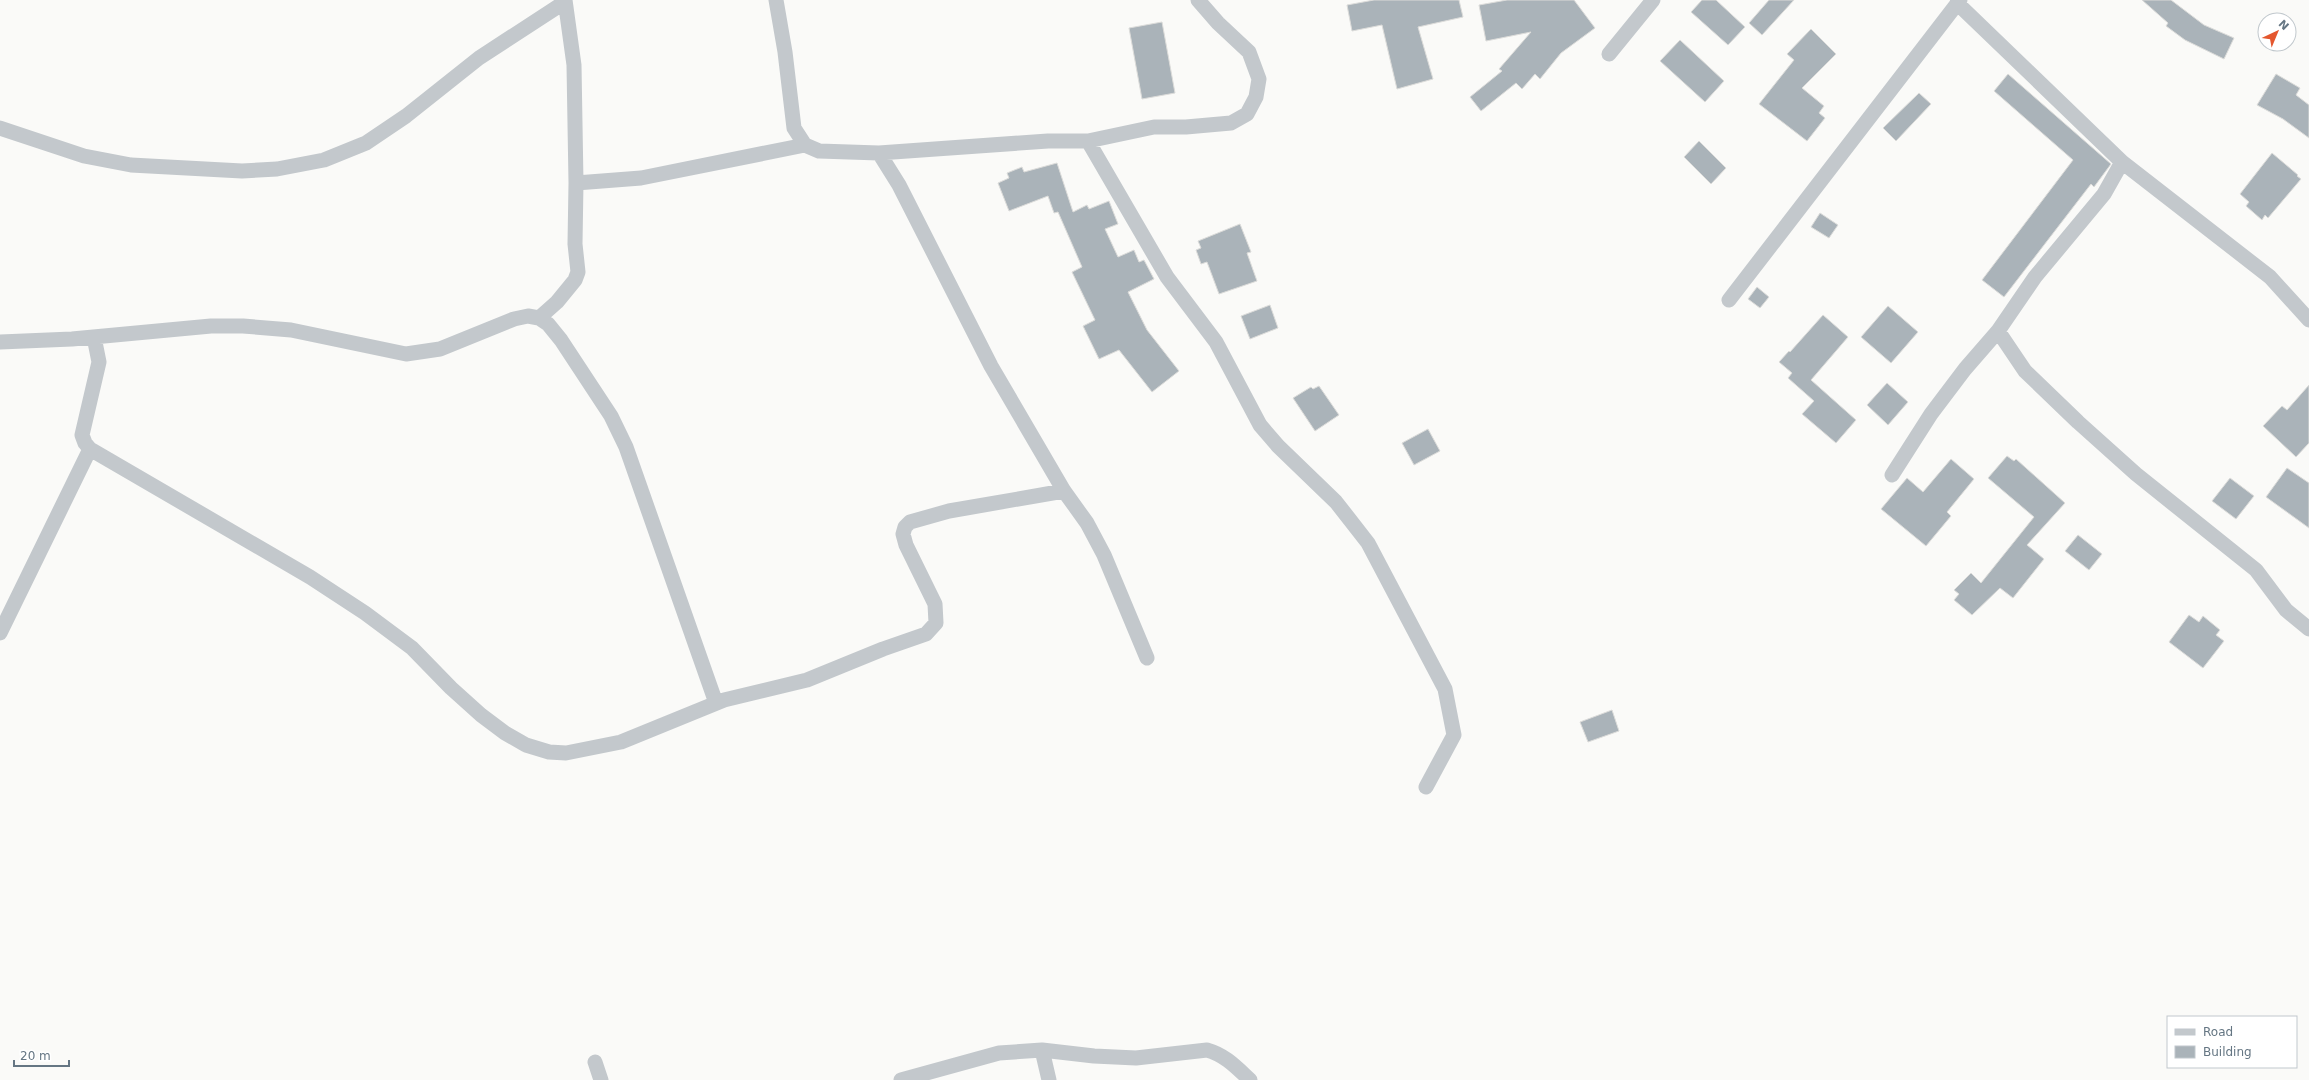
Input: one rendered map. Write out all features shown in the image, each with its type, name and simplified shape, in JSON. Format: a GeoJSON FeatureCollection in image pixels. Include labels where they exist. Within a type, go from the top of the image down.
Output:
{"type":"FeatureCollection","features":[{"type":"Feature","properties":{"kind":"street"},"geometry":{"type":"LineString","coordinates":[[776,0],[785,52],[794,128],[804,145]]}},
{"type":"Feature","properties":{"kind":"street"},"geometry":{"type":"LineString","coordinates":[[576,183],[641,178],[804,145],[819,151],[879,153],[1048,141],[1088,141],[1154,127],[1186,127],[1231,123],[1247,114],[1256,97],[1259,79],[1249,52],[1218,23],[1198,0]]}},
{"type":"Feature","properties":{"kind":"street"},"geometry":{"type":"LineString","coordinates":[[1609,54],[1653,0]]}},
{"type":"Feature","properties":{"kind":"street"},"geometry":{"type":"LineString","coordinates":[[0,128],[84,156],[132,165],[242,171],[277,169],[324,160],[366,143],[399,121],[479,58],[565,1],[574,65],[576,183],[575,236],[578,272],[575,280],[557,302],[539,318]]}},
{"type":"Feature","properties":{"kind":"street"},"geometry":{"type":"LineString","coordinates":[[1729,300],[1958,2],[2122,162],[2270,277],[2309,320]]}},
{"type":"Feature","properties":{"kind":"street"},"geometry":{"type":"LineString","coordinates":[[1088,141],[1167,277],[1216,342],[1260,425],[1278,446],[1336,502],[1368,543],[1446,689],[1454,735],[1426,787]]}},
{"type":"Feature","properties":{"kind":"street"},"geometry":{"type":"LineString","coordinates":[[879,153],[899,185],[991,366],[1064,490],[1087,523],[1104,555],[1147,658]]}},
{"type":"Feature","properties":{"kind":"street"},"geometry":{"type":"LineString","coordinates":[[1892,475],[1931,414],[1965,369],[1998,331],[2035,278],[2104,194],[2122,162]]}},
{"type":"Feature","properties":{"kind":"street"},"geometry":{"type":"LineString","coordinates":[[0,342],[94,337],[211,326],[244,326],[291,330],[406,354],[440,349],[514,319],[528,316],[539,318],[548,324],[561,340],[611,416],[626,447],[716,703]]}},
{"type":"Feature","properties":{"kind":"street"},"geometry":{"type":"LineString","coordinates":[[1998,331],[2025,371],[2078,422],[2136,474],[2256,570],[2286,610],[2309,628]]}},
{"type":"Feature","properties":{"kind":"street"},"geometry":{"type":"LineString","coordinates":[[94,337],[99,362],[82,435],[85,443],[90,449],[310,577],[365,613],[412,648],[481,716],[505,733],[526,745],[549,752],[566,753],[621,742],[716,703],[749,693],[808,680],[883,649],[926,634],[933,629],[936,623],[935,604],[906,545],[903,534],[905,527],[910,522],[949,511],[1064,490]]}},
{"type":"Feature","properties":{"kind":"street"},"geometry":{"type":"LineString","coordinates":[[0,633],[90,449]]}},
{"type":"Feature","properties":{"kind":"street"},"geometry":{"type":"LineString","coordinates":[[901,1080],[999,1053],[1042,1050],[1094,1056],[1136,1058],[1207,1050],[1218,1053],[1228,1059],[1250,1080]]}},
{"type":"Feature","properties":{"kind":"street"},"geometry":{"type":"LineString","coordinates":[[1042,1050],[1049,1080]]}},
{"type":"Feature","properties":{"kind":"street"},"geometry":{"type":"LineString","coordinates":[[595,1062],[601,1080]]}},
{"type":"Feature","properties":{"kind":"building"},"geometry":{"type":"Polygon","coordinates":[[[1374,0],[1459,0],[1463,17],[1418,27],[1433,79],[1397,89],[1382,25],[1352,31],[1347,5],[1374,0]]]}},
{"type":"Feature","properties":{"kind":"building"},"geometry":{"type":"Polygon","coordinates":[[[1507,0],[1574,0],[1595,28],[1561,53],[1540,79],[1535,74],[1522,89],[1516,83],[1481,111],[1470,97],[1502,71],[1499,69],[1531,32],[1486,41],[1479,5],[1507,0]]]}},
{"type":"Feature","properties":{"kind":"building"},"geometry":{"type":"Polygon","coordinates":[[[1702,0],[1716,0],[1745,27],[1728,45],[1691,12],[1702,0]]]}},
{"type":"Feature","properties":{"kind":"building"},"geometry":{"type":"Polygon","coordinates":[[[1769,0],[1794,0],[1762,35],[1749,23],[1769,0]]]}},
{"type":"Feature","properties":{"kind":"building"},"geometry":{"type":"Polygon","coordinates":[[[2142,0],[2171,0],[2204,25],[2234,38],[2224,59],[2185,40],[2166,26],[2168,23],[2142,0]]]}},
{"type":"Feature","properties":{"kind":"building"},"geometry":{"type":"Polygon","coordinates":[[[1162,22],[1175,93],[1142,99],[1129,28],[1162,22]]]}},
{"type":"Feature","properties":{"kind":"building"},"geometry":{"type":"Polygon","coordinates":[[[1811,29],[1836,54],[1802,88],[1824,106],[1819,113],[1825,118],[1807,141],[1759,104],[1794,60],[1787,54],[1811,29]]]}},
{"type":"Feature","properties":{"kind":"building"},"geometry":{"type":"Polygon","coordinates":[[[1680,40],[1724,81],[1705,102],[1660,61],[1680,40]]]}},
{"type":"Feature","properties":{"kind":"building"},"geometry":{"type":"Polygon","coordinates":[[[2008,74],[2111,164],[2094,187],[2091,184],[2004,297],[1982,280],[2073,160],[1994,91],[2008,74]]]}},
{"type":"Feature","properties":{"kind":"building"},"geometry":{"type":"Polygon","coordinates":[[[2276,74],[2300,88],[2296,95],[2309,105],[2309,138],[2283,119],[2257,105],[2276,74]]]}},
{"type":"Feature","properties":{"kind":"building"},"geometry":{"type":"Polygon","coordinates":[[[1919,93],[1931,104],[1896,141],[1883,128],[1919,93]]]}},
{"type":"Feature","properties":{"kind":"building"},"geometry":{"type":"Polygon","coordinates":[[[1699,141],[1726,168],[1711,184],[1684,157],[1699,141]]]}},
{"type":"Feature","properties":{"kind":"building"},"geometry":{"type":"Polygon","coordinates":[[[2272,153],[2301,179],[2268,218],[2265,215],[2262,220],[2246,206],[2249,202],[2240,194],[2272,153]]]}},
{"type":"Feature","properties":{"kind":"building"},"geometry":{"type":"Polygon","coordinates":[[[1057,163],[1073,212],[1087,205],[1089,209],[1109,201],[1118,224],[1105,229],[1118,257],[1134,250],[1139,262],[1144,260],[1154,279],[1128,292],[1147,330],[1179,371],[1152,392],[1119,350],[1099,359],[1083,326],[1095,320],[1072,272],[1082,267],[1058,212],[1054,213],[1048,196],[1009,211],[998,183],[1009,178],[1007,173],[1022,167],[1024,172],[1057,163]]]}},
{"type":"Feature","properties":{"kind":"building"},"geometry":{"type":"Polygon","coordinates":[[[1820,213],[1838,225],[1829,238],[1811,227],[1820,213]]]}},
{"type":"Feature","properties":{"kind":"building"},"geometry":{"type":"Polygon","coordinates":[[[1240,224],[1251,252],[1247,253],[1257,281],[1219,294],[1207,262],[1201,264],[1196,250],[1201,248],[1198,241],[1240,224]]]}},
{"type":"Feature","properties":{"kind":"building"},"geometry":{"type":"Polygon","coordinates":[[[1757,287],[1769,297],[1760,308],[1748,299],[1757,287]]]}},
{"type":"Feature","properties":{"kind":"building"},"geometry":{"type":"Polygon","coordinates":[[[1270,305],[1278,328],[1250,339],[1241,316],[1270,305]]]}},
{"type":"Feature","properties":{"kind":"building"},"geometry":{"type":"Polygon","coordinates":[[[1888,306],[1918,332],[1891,363],[1861,337],[1888,306]]]}},
{"type":"Feature","properties":{"kind":"building"},"geometry":{"type":"Polygon","coordinates":[[[1823,315],[1848,337],[1811,380],[1856,420],[1836,443],[1802,414],[1814,401],[1788,378],[1792,373],[1779,362],[1823,315]]]}},
{"type":"Feature","properties":{"kind":"building"},"geometry":{"type":"Polygon","coordinates":[[[1887,383],[1908,402],[1888,425],[1867,405],[1887,383]]]}},
{"type":"Feature","properties":{"kind":"building"},"geometry":{"type":"Polygon","coordinates":[[[2309,385],[2309,443],[2296,457],[2263,426],[2282,406],[2287,410],[2309,385]]]}},
{"type":"Feature","properties":{"kind":"building"},"geometry":{"type":"Polygon","coordinates":[[[1319,386],[1339,415],[1315,431],[1293,398],[1311,387],[1313,389],[1319,386]]]}},
{"type":"Feature","properties":{"kind":"building"},"geometry":{"type":"Polygon","coordinates":[[[1428,429],[1440,451],[1414,465],[1402,443],[1428,429]]]}},
{"type":"Feature","properties":{"kind":"building"},"geometry":{"type":"Polygon","coordinates":[[[2007,456],[2014,461],[2016,459],[2065,503],[2027,545],[2044,559],[2013,598],[2000,588],[1972,615],[1954,600],[1959,594],[1954,590],[1971,573],[1981,583],[2034,517],[1988,478],[2007,456]]]}},
{"type":"Feature","properties":{"kind":"building"},"geometry":{"type":"Polygon","coordinates":[[[1951,459],[1974,479],[1947,512],[1951,516],[1926,546],[1881,509],[1907,478],[1923,492],[1951,459]]]}},
{"type":"Feature","properties":{"kind":"building"},"geometry":{"type":"Polygon","coordinates":[[[2287,468],[2309,483],[2309,528],[2266,497],[2287,468]]]}},
{"type":"Feature","properties":{"kind":"building"},"geometry":{"type":"Polygon","coordinates":[[[2230,478],[2254,496],[2236,519],[2212,501],[2230,478]]]}},
{"type":"Feature","properties":{"kind":"building"},"geometry":{"type":"Polygon","coordinates":[[[2078,535],[2102,554],[2089,570],[2065,551],[2078,535]]]}},
{"type":"Feature","properties":{"kind":"building"},"geometry":{"type":"Polygon","coordinates":[[[2189,615],[2199,622],[2203,616],[2220,630],[2216,635],[2224,641],[2203,668],[2169,642],[2189,615]]]}},
{"type":"Feature","properties":{"kind":"building"},"geometry":{"type":"Polygon","coordinates":[[[1612,710],[1619,731],[1588,742],[1580,722],[1612,710]]]}}]}
